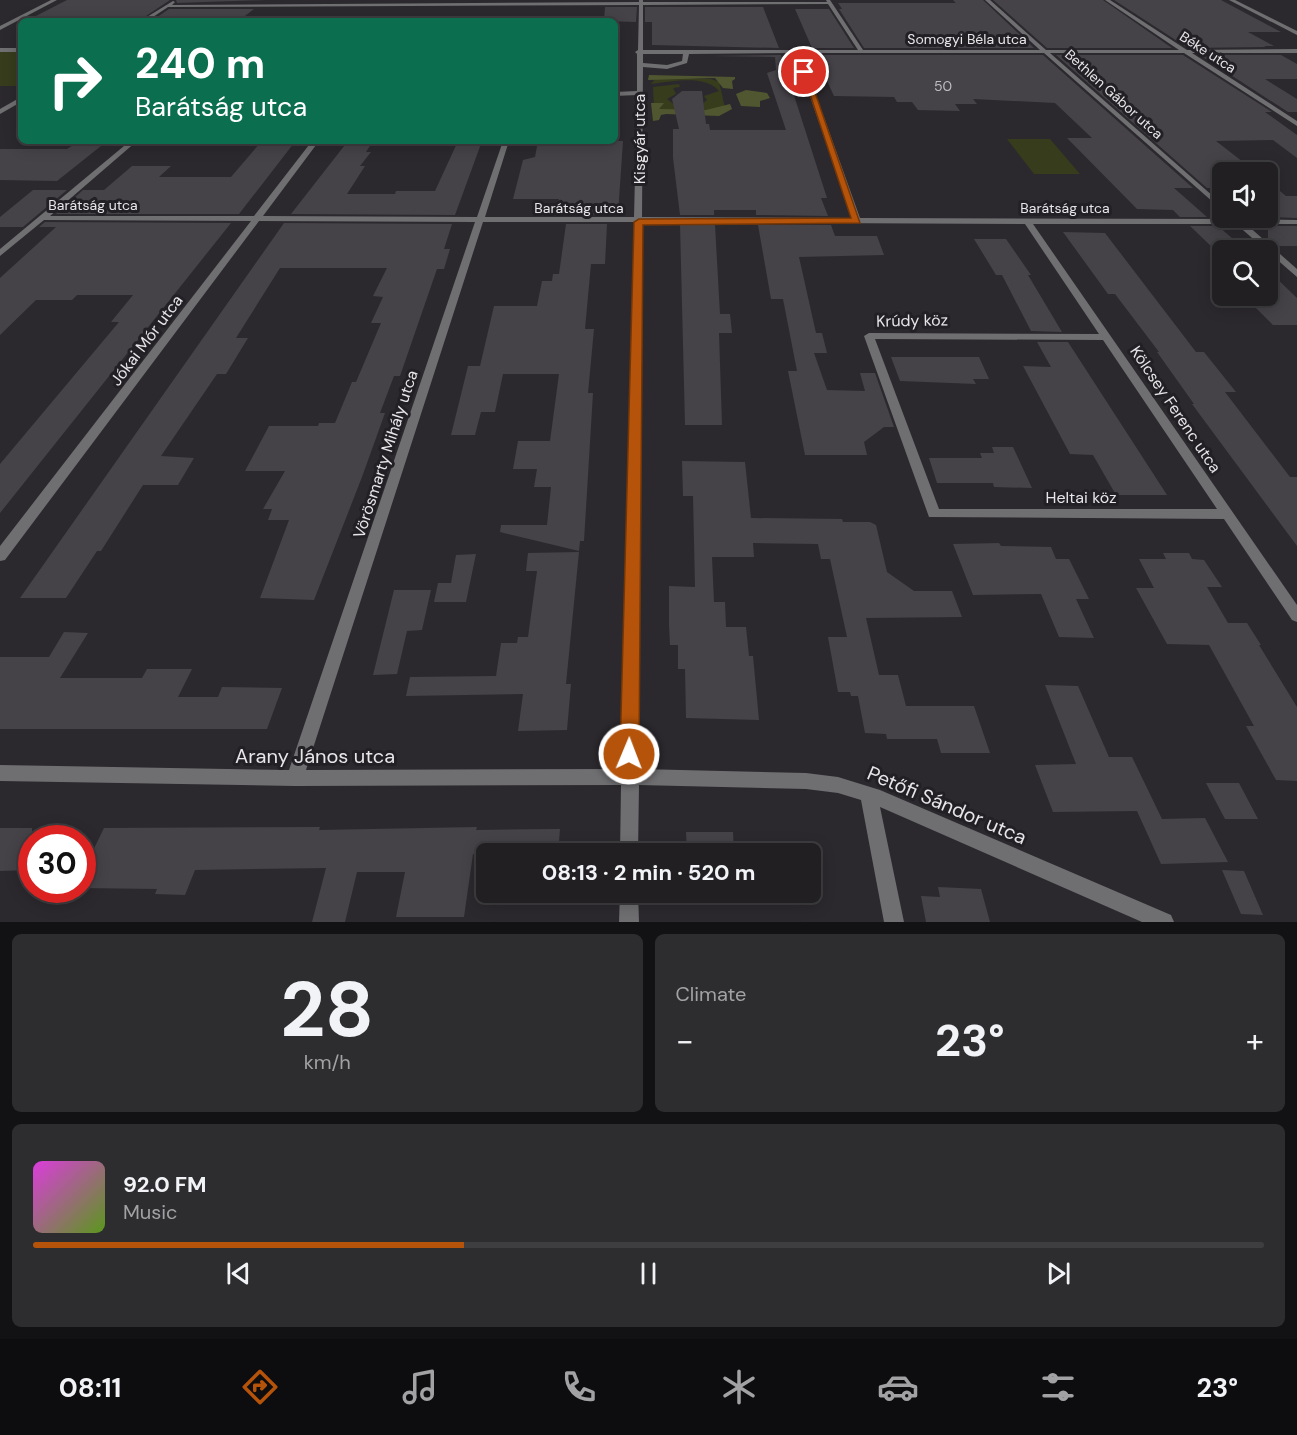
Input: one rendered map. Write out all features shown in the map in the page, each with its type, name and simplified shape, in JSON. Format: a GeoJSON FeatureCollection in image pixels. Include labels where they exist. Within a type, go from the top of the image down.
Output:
{"type":"FeatureCollection","features":[{"type":"Feature","properties":{"kind":"street"},"geometry":{"type":"LineString","coordinates":[[20,18],[55,0]]}},
{"type":"Feature","properties":{"kind":"street"},"geometry":{"type":"LineString","coordinates":[[149,18],[177,0]]}},
{"type":"Feature","properties":{"kind":"street"},"geometry":{"type":"LineString","coordinates":[[284,4],[289,0]]}},
{"type":"Feature","properties":{"kind":"street","name":"Bethlen Gábor utca"},"geometry":{"type":"LineString","coordinates":[[987,0],[1212,199]]}},
{"type":"Feature","properties":{"kind":"street","name":"Béke utca"},"geometry":{"type":"LineString","coordinates":[[1107,0],[1297,124]]}},
{"type":"Feature","properties":{"kind":"street"},"geometry":{"type":"LineString","coordinates":[[1232,0],[1297,33]]}},
{"type":"Feature","properties":{"kind":"street","name":"Kisgyár utca"},"geometry":{"type":"LineString","coordinates":[[629,843],[639,222],[640,64],[638,52],[641,2]]}},
{"type":"Feature","properties":{"kind":"street"},"geometry":{"type":"LineString","coordinates":[[168,6],[829,2],[861,51]]}},
{"type":"Feature","properties":{"kind":"street"},"geometry":{"type":"LineString","coordinates":[[0,28],[18,19]]}},
{"type":"Feature","properties":{"kind":"street"},"geometry":{"type":"LineString","coordinates":[[0,50],[18,51]]}},
{"type":"Feature","properties":{"kind":"street"},"geometry":{"type":"LineString","coordinates":[[640,64],[676,66],[686,61],[686,51]]}},
{"type":"Feature","properties":{"kind":"street"},"geometry":{"type":"LineString","coordinates":[[797,51],[857,221]]}},
{"type":"Feature","properties":{"kind":"street","name":"Somogyi Béla utca"},"geometry":{"type":"LineString","coordinates":[[638,52],[1297,51]]}},
{"type":"Feature","properties":{"kind":"street"},"geometry":{"type":"LineString","coordinates":[[618,94],[639,93]]}},
{"type":"Feature","properties":{"kind":"street"},"geometry":{"type":"LineString","coordinates":[[0,112],[18,101]]}},
{"type":"Feature","properties":{"kind":"street"},"geometry":{"type":"LineString","coordinates":[[0,253],[130,144]]}},
{"type":"Feature","properties":{"kind":"street","name":"Jókai Mór utca"},"geometry":{"type":"LineString","coordinates":[[0,556],[314,144]]}},
{"type":"Feature","properties":{"kind":"street","name":"Vörösmarty Mihály utca"},"geometry":{"type":"LineString","coordinates":[[295,778],[505,144]]}},
{"type":"Feature","properties":{"kind":"street","name":"Barátság utca"},"geometry":{"type":"LineString","coordinates":[[41,218],[478,222],[1212,220]]}},
{"type":"Feature","properties":{"kind":"street","name":"Barátság utca"},"geometry":{"type":"LineString","coordinates":[[1278,221],[1297,222]]}},
{"type":"Feature","properties":{"kind":"street","name":"Kölcsey Ferenc utca"},"geometry":{"type":"LineString","coordinates":[[1028,222],[1297,616]]}},
{"type":"Feature","properties":{"kind":"street"},"geometry":{"type":"LineString","coordinates":[[1245,228],[1297,274]]}},
{"type":"Feature","properties":{"kind":"street","name":"Krúdy köz"},"geometry":{"type":"LineString","coordinates":[[934,514],[869,336],[1107,337]]}},
{"type":"Feature","properties":{"kind":"street","name":"Heltai köz"},"geometry":{"type":"LineString","coordinates":[[934,514],[1228,514]]}},
{"type":"Feature","properties":{"kind":"street","name":"Arany János utca"},"geometry":{"type":"LineString","coordinates":[[0,773],[295,778],[629,777]]}},
{"type":"Feature","properties":{"kind":"street","name":"Petőfi Sándor utca"},"geometry":{"type":"LineString","coordinates":[[629,777],[806,781],[838,785],[869,795],[1164,922]]}},
{"type":"Feature","properties":{"kind":"street"},"geometry":{"type":"LineString","coordinates":[[869,795],[894,922]]}},
{"type":"Feature","properties":{"kind":"street"},"geometry":{"type":"LineString","coordinates":[[628,922],[629,903]]}},
{"type":"Feature","properties":{"kind":"green space"},"geometry":{"type":"Polygon","coordinates":[[[0,52],[18,52],[18,86],[0,86],[0,52]]]}},
{"type":"Feature","properties":{"kind":"green space"},"geometry":{"type":"Polygon","coordinates":[[[649,75],[735,77],[735,79],[732,81],[733,89],[723,88],[715,78],[648,80],[649,75]]]}},
{"type":"Feature","properties":{"kind":"green space"},"geometry":{"type":"Polygon","coordinates":[[[656,78],[711,79],[719,82],[726,112],[654,111],[653,87],[679,84],[680,87],[673,88],[676,94],[667,99],[675,105],[701,105],[707,100],[704,96],[719,91],[705,82],[696,81],[651,84],[656,78]]]}},
{"type":"Feature","properties":{"kind":"green space"},"geometry":{"type":"Polygon","coordinates":[[[746,90],[767,93],[770,98],[760,101],[760,107],[741,106],[736,94],[746,90]]]}},
{"type":"Feature","properties":{"kind":"green space"},"geometry":{"type":"Polygon","coordinates":[[[651,103],[664,103],[659,109],[706,110],[730,104],[732,109],[719,116],[666,114],[661,115],[659,120],[653,121],[651,103]]]}},
{"type":"Feature","properties":{"kind":"green space"},"geometry":{"type":"Polygon","coordinates":[[[1007,139],[1050,139],[1080,174],[1034,174],[1007,139]]]}},
{"type":"Feature","properties":{"kind":"building"},"geometry":{"type":"Polygon","coordinates":[[[67,0],[170,0],[143,18],[32,18],[67,0]]]}},
{"type":"Feature","properties":{"kind":"building"},"geometry":{"type":"Polygon","coordinates":[[[176,0],[266,0],[177,3],[176,0]]]}},
{"type":"Feature","properties":{"kind":"building"},"geometry":{"type":"Polygon","coordinates":[[[953,0],[983,0],[1034,48],[864,48],[839,9],[842,9],[838,3],[956,3],[953,0]]]}},
{"type":"Feature","properties":{"kind":"building"},"geometry":{"type":"Polygon","coordinates":[[[993,0],[1103,0],[1172,48],[1047,48],[993,0]]]}},
{"type":"Feature","properties":{"kind":"building"},"geometry":{"type":"Polygon","coordinates":[[[1114,0],[1221,0],[1281,32],[1248,32],[1274,46],[1188,48],[1114,0]]]}},
{"type":"Feature","properties":{"kind":"building"},"geometry":{"type":"Polygon","coordinates":[[[605,7],[637,7],[636,22],[604,18],[605,7]]]}},
{"type":"Feature","properties":{"kind":"building"},"geometry":{"type":"Polygon","coordinates":[[[645,7],[763,7],[779,48],[652,45],[652,22],[645,22],[645,7]]]}},
{"type":"Feature","properties":{"kind":"building"},"geometry":{"type":"Polygon","coordinates":[[[169,9],[254,9],[242,18],[156,18],[169,9]]]}},
{"type":"Feature","properties":{"kind":"building"},"geometry":{"type":"Polygon","coordinates":[[[795,9],[829,9],[854,48],[812,48],[795,9]]]}},
{"type":"Feature","properties":{"kind":"building"},"geometry":{"type":"Polygon","coordinates":[[[781,55],[827,198],[821,198],[828,216],[756,215],[756,210],[714,210],[714,215],[680,215],[673,158],[673,129],[679,129],[672,99],[682,91],[702,91],[706,124],[709,124],[710,130],[786,130],[767,73],[776,70],[775,57],[710,56],[781,55]]]}},
{"type":"Feature","properties":{"kind":"building"},"geometry":{"type":"Polygon","coordinates":[[[815,55],[1043,55],[1193,188],[1174,188],[1207,217],[1180,217],[1173,210],[1137,209],[1067,138],[1092,138],[1055,103],[973,99],[977,104],[955,104],[960,111],[918,110],[912,102],[897,102],[894,97],[834,96],[815,55]]]}},
{"type":"Feature","properties":{"kind":"building"},"geometry":{"type":"Polygon","coordinates":[[[1056,55],[1183,55],[1272,112],[1265,112],[1297,135],[1297,158],[1273,140],[1216,141],[1243,162],[1212,162],[1212,188],[1207,188],[1056,55]]]}},
{"type":"Feature","properties":{"kind":"building"},"geometry":{"type":"Polygon","coordinates":[[[1200,55],[1281,55],[1297,64],[1297,79],[1265,79],[1297,99],[1297,112],[1288,112],[1200,55]]]}},
{"type":"Feature","properties":{"kind":"building"},"geometry":{"type":"Polygon","coordinates":[[[618,141],[623,141],[618,214],[567,215],[568,204],[558,204],[559,199],[513,199],[523,160],[535,157],[537,144],[618,144],[618,141]]]}},
{"type":"Feature","properties":{"kind":"building"},"geometry":{"type":"Polygon","coordinates":[[[75,144],[103,144],[57,181],[0,180],[0,149],[67,149],[75,144]]]}},
{"type":"Feature","properties":{"kind":"building"},"geometry":{"type":"Polygon","coordinates":[[[259,144],[293,144],[239,214],[56,214],[83,190],[104,190],[132,166],[171,166],[159,177],[231,177],[259,144]]]}},
{"type":"Feature","properties":{"kind":"building"},"geometry":{"type":"Polygon","coordinates":[[[346,144],[371,144],[366,152],[371,152],[360,166],[365,166],[347,194],[395,194],[396,191],[435,191],[457,144],[481,144],[455,215],[291,214],[346,144]]]}},
{"type":"Feature","properties":{"kind":"building"},"geometry":{"type":"Polygon","coordinates":[[[1278,189],[1286,196],[1297,196],[1297,218],[1278,217],[1278,189]]]}},
{"type":"Feature","properties":{"kind":"building"},"geometry":{"type":"Polygon","coordinates":[[[33,190],[67,190],[23,227],[0,227],[0,217],[33,190]]]}},
{"type":"Feature","properties":{"kind":"building"},"geometry":{"type":"Polygon","coordinates":[[[45,222],[231,223],[0,513],[0,464],[119,322],[111,322],[133,295],[77,295],[72,300],[36,300],[0,335],[0,278],[56,227],[39,227],[45,222]]]}},
{"type":"Feature","properties":{"kind":"building"},"geometry":{"type":"Polygon","coordinates":[[[284,223],[452,224],[444,249],[450,249],[444,269],[437,269],[400,376],[394,376],[380,413],[385,413],[314,600],[260,598],[289,520],[268,520],[272,509],[263,509],[285,471],[245,471],[269,426],[318,426],[319,423],[335,423],[352,382],[356,382],[381,323],[371,323],[383,297],[373,296],[387,268],[280,268],[236,338],[248,338],[226,374],[217,374],[161,456],[194,458],[178,485],[143,485],[101,551],[97,551],[66,598],[20,598],[284,223]]]}},
{"type":"Feature","properties":{"kind":"building"},"geometry":{"type":"Polygon","coordinates":[[[566,224],[607,224],[605,264],[591,264],[585,329],[594,329],[588,393],[593,393],[584,541],[580,541],[579,551],[500,532],[501,525],[547,525],[551,487],[534,487],[537,469],[513,469],[518,441],[550,441],[559,374],[503,374],[495,412],[481,412],[475,435],[451,435],[468,366],[480,366],[494,306],[537,306],[542,281],[552,281],[553,274],[559,274],[566,224]]]}},
{"type":"Feature","properties":{"kind":"building"},"geometry":{"type":"Polygon","coordinates":[[[680,224],[715,225],[720,314],[730,314],[732,333],[719,333],[722,425],[685,425],[680,224]]]}},
{"type":"Feature","properties":{"kind":"building"},"geometry":{"type":"Polygon","coordinates":[[[758,225],[831,225],[835,236],[877,236],[884,255],[799,257],[816,333],[822,333],[827,353],[814,353],[827,390],[865,391],[860,373],[875,373],[894,427],[884,427],[864,442],[867,455],[805,455],[788,371],[797,371],[783,299],[771,299],[758,225]]]}},
{"type":"Feature","properties":{"kind":"building"},"geometry":{"type":"Polygon","coordinates":[[[1190,226],[1220,228],[1234,240],[1212,240],[1212,247],[1190,226]]]}},
{"type":"Feature","properties":{"kind":"building"},"geometry":{"type":"Polygon","coordinates":[[[1297,226],[1297,246],[1278,246],[1278,240],[1268,240],[1268,228],[1297,226]]]}},
{"type":"Feature","properties":{"kind":"building"},"geometry":{"type":"Polygon","coordinates":[[[1063,232],[1105,233],[1196,352],[1204,352],[1236,392],[1225,392],[1290,477],[1297,477],[1297,546],[1192,404],[1194,404],[1157,352],[1159,352],[1115,294],[1108,294],[1063,232]]]}},
{"type":"Feature","properties":{"kind":"building"},"geometry":{"type":"Polygon","coordinates":[[[974,239],[1006,239],[1031,275],[1028,275],[1062,332],[1031,331],[1002,275],[996,275],[974,239]]]}},
{"type":"Feature","properties":{"kind":"building"},"geometry":{"type":"Polygon","coordinates":[[[1278,280],[1297,298],[1297,325],[1273,325],[1254,306],[1278,306],[1278,280]]]}},
{"type":"Feature","properties":{"kind":"building"},"geometry":{"type":"Polygon","coordinates":[[[1037,342],[1068,342],[1167,495],[1116,495],[1093,455],[1070,454],[1023,366],[1051,367],[1037,342]]]}},
{"type":"Feature","properties":{"kind":"building"},"geometry":{"type":"Polygon","coordinates":[[[891,357],[979,357],[989,379],[973,379],[976,384],[900,381],[891,357]]]}},
{"type":"Feature","properties":{"kind":"building"},"geometry":{"type":"Polygon","coordinates":[[[992,447],[1013,447],[1032,488],[994,487],[993,483],[937,483],[929,458],[982,458],[980,453],[994,453],[992,447]]]}},
{"type":"Feature","properties":{"kind":"building"},"geometry":{"type":"Polygon","coordinates":[[[682,461],[745,462],[751,518],[842,519],[843,522],[870,522],[876,525],[887,572],[914,591],[952,591],[962,617],[866,618],[879,675],[898,675],[906,706],[974,706],[990,753],[941,753],[937,739],[887,739],[886,734],[865,733],[858,696],[851,696],[850,692],[838,692],[828,637],[847,637],[830,559],[821,559],[818,544],[753,543],[754,557],[712,557],[714,602],[725,602],[726,627],[746,627],[749,656],[753,656],[759,720],[686,718],[685,669],[678,669],[678,645],[670,645],[669,625],[669,586],[695,587],[693,496],[683,496],[682,461]]]}},
{"type":"Feature","properties":{"kind":"building"},"geometry":{"type":"Polygon","coordinates":[[[999,543],[1001,546],[1051,547],[1056,559],[1069,559],[1089,599],[1076,599],[1094,638],[1059,637],[1041,594],[973,595],[953,544],[999,543]]]}},
{"type":"Feature","properties":{"kind":"building"},"geometry":{"type":"Polygon","coordinates":[[[579,552],[566,684],[571,684],[567,730],[518,731],[523,694],[406,696],[410,677],[496,676],[501,643],[517,643],[518,637],[528,637],[537,571],[526,571],[528,553],[579,552]]]}},
{"type":"Feature","properties":{"kind":"building"},"geometry":{"type":"Polygon","coordinates":[[[1163,553],[1189,553],[1192,559],[1204,560],[1222,587],[1207,587],[1228,623],[1247,623],[1261,645],[1259,645],[1297,707],[1297,781],[1276,780],[1246,726],[1254,726],[1209,645],[1167,644],[1136,588],[1154,588],[1139,559],[1166,559],[1163,553]]]}},
{"type":"Feature","properties":{"kind":"building"},"geometry":{"type":"Polygon","coordinates":[[[476,554],[466,602],[434,602],[438,583],[451,583],[456,555],[476,554]]]}},
{"type":"Feature","properties":{"kind":"building"},"geometry":{"type":"Polygon","coordinates":[[[394,590],[431,590],[422,630],[407,631],[397,674],[373,675],[394,590]]]}},
{"type":"Feature","properties":{"kind":"building"},"geometry":{"type":"Polygon","coordinates":[[[64,632],[88,633],[60,678],[142,678],[147,669],[192,669],[178,697],[218,697],[222,687],[282,688],[267,729],[0,729],[0,657],[49,657],[64,632]]]}},
{"type":"Feature","properties":{"kind":"building"},"geometry":{"type":"Polygon","coordinates":[[[1045,685],[1078,686],[1109,757],[1132,757],[1162,819],[1205,818],[1228,862],[1161,864],[1137,811],[1053,812],[1035,765],[1076,764],[1045,685]]]}},
{"type":"Feature","properties":{"kind":"building"},"geometry":{"type":"Polygon","coordinates":[[[1206,783],[1239,783],[1258,819],[1225,819],[1206,783]]]}},
{"type":"Feature","properties":{"kind":"building"},"geometry":{"type":"Polygon","coordinates":[[[320,827],[319,830],[477,827],[476,830],[560,829],[559,843],[476,843],[464,917],[396,917],[405,872],[357,872],[345,922],[312,922],[326,868],[195,870],[185,895],[155,894],[157,889],[96,888],[96,844],[104,828],[320,827]]]}},
{"type":"Feature","properties":{"kind":"building"},"geometry":{"type":"Polygon","coordinates":[[[0,828],[18,828],[18,870],[0,871],[0,828]]]}},
{"type":"Feature","properties":{"kind":"building"},"geometry":{"type":"Polygon","coordinates":[[[686,832],[733,832],[734,843],[686,843],[686,832]]]}},
{"type":"Feature","properties":{"kind":"building"},"geometry":{"type":"Polygon","coordinates":[[[1222,870],[1244,871],[1263,915],[1241,914],[1222,870]]]}},
{"type":"Feature","properties":{"kind":"building"},"geometry":{"type":"Polygon","coordinates":[[[938,887],[981,889],[990,922],[926,922],[921,896],[940,897],[938,887]]]}},
{"type":"Feature","properties":{"kind":"route"},"geometry":{"type":"LineString","coordinates":[[629,754],[639,222],[857,221],[804,72]]}}]}
